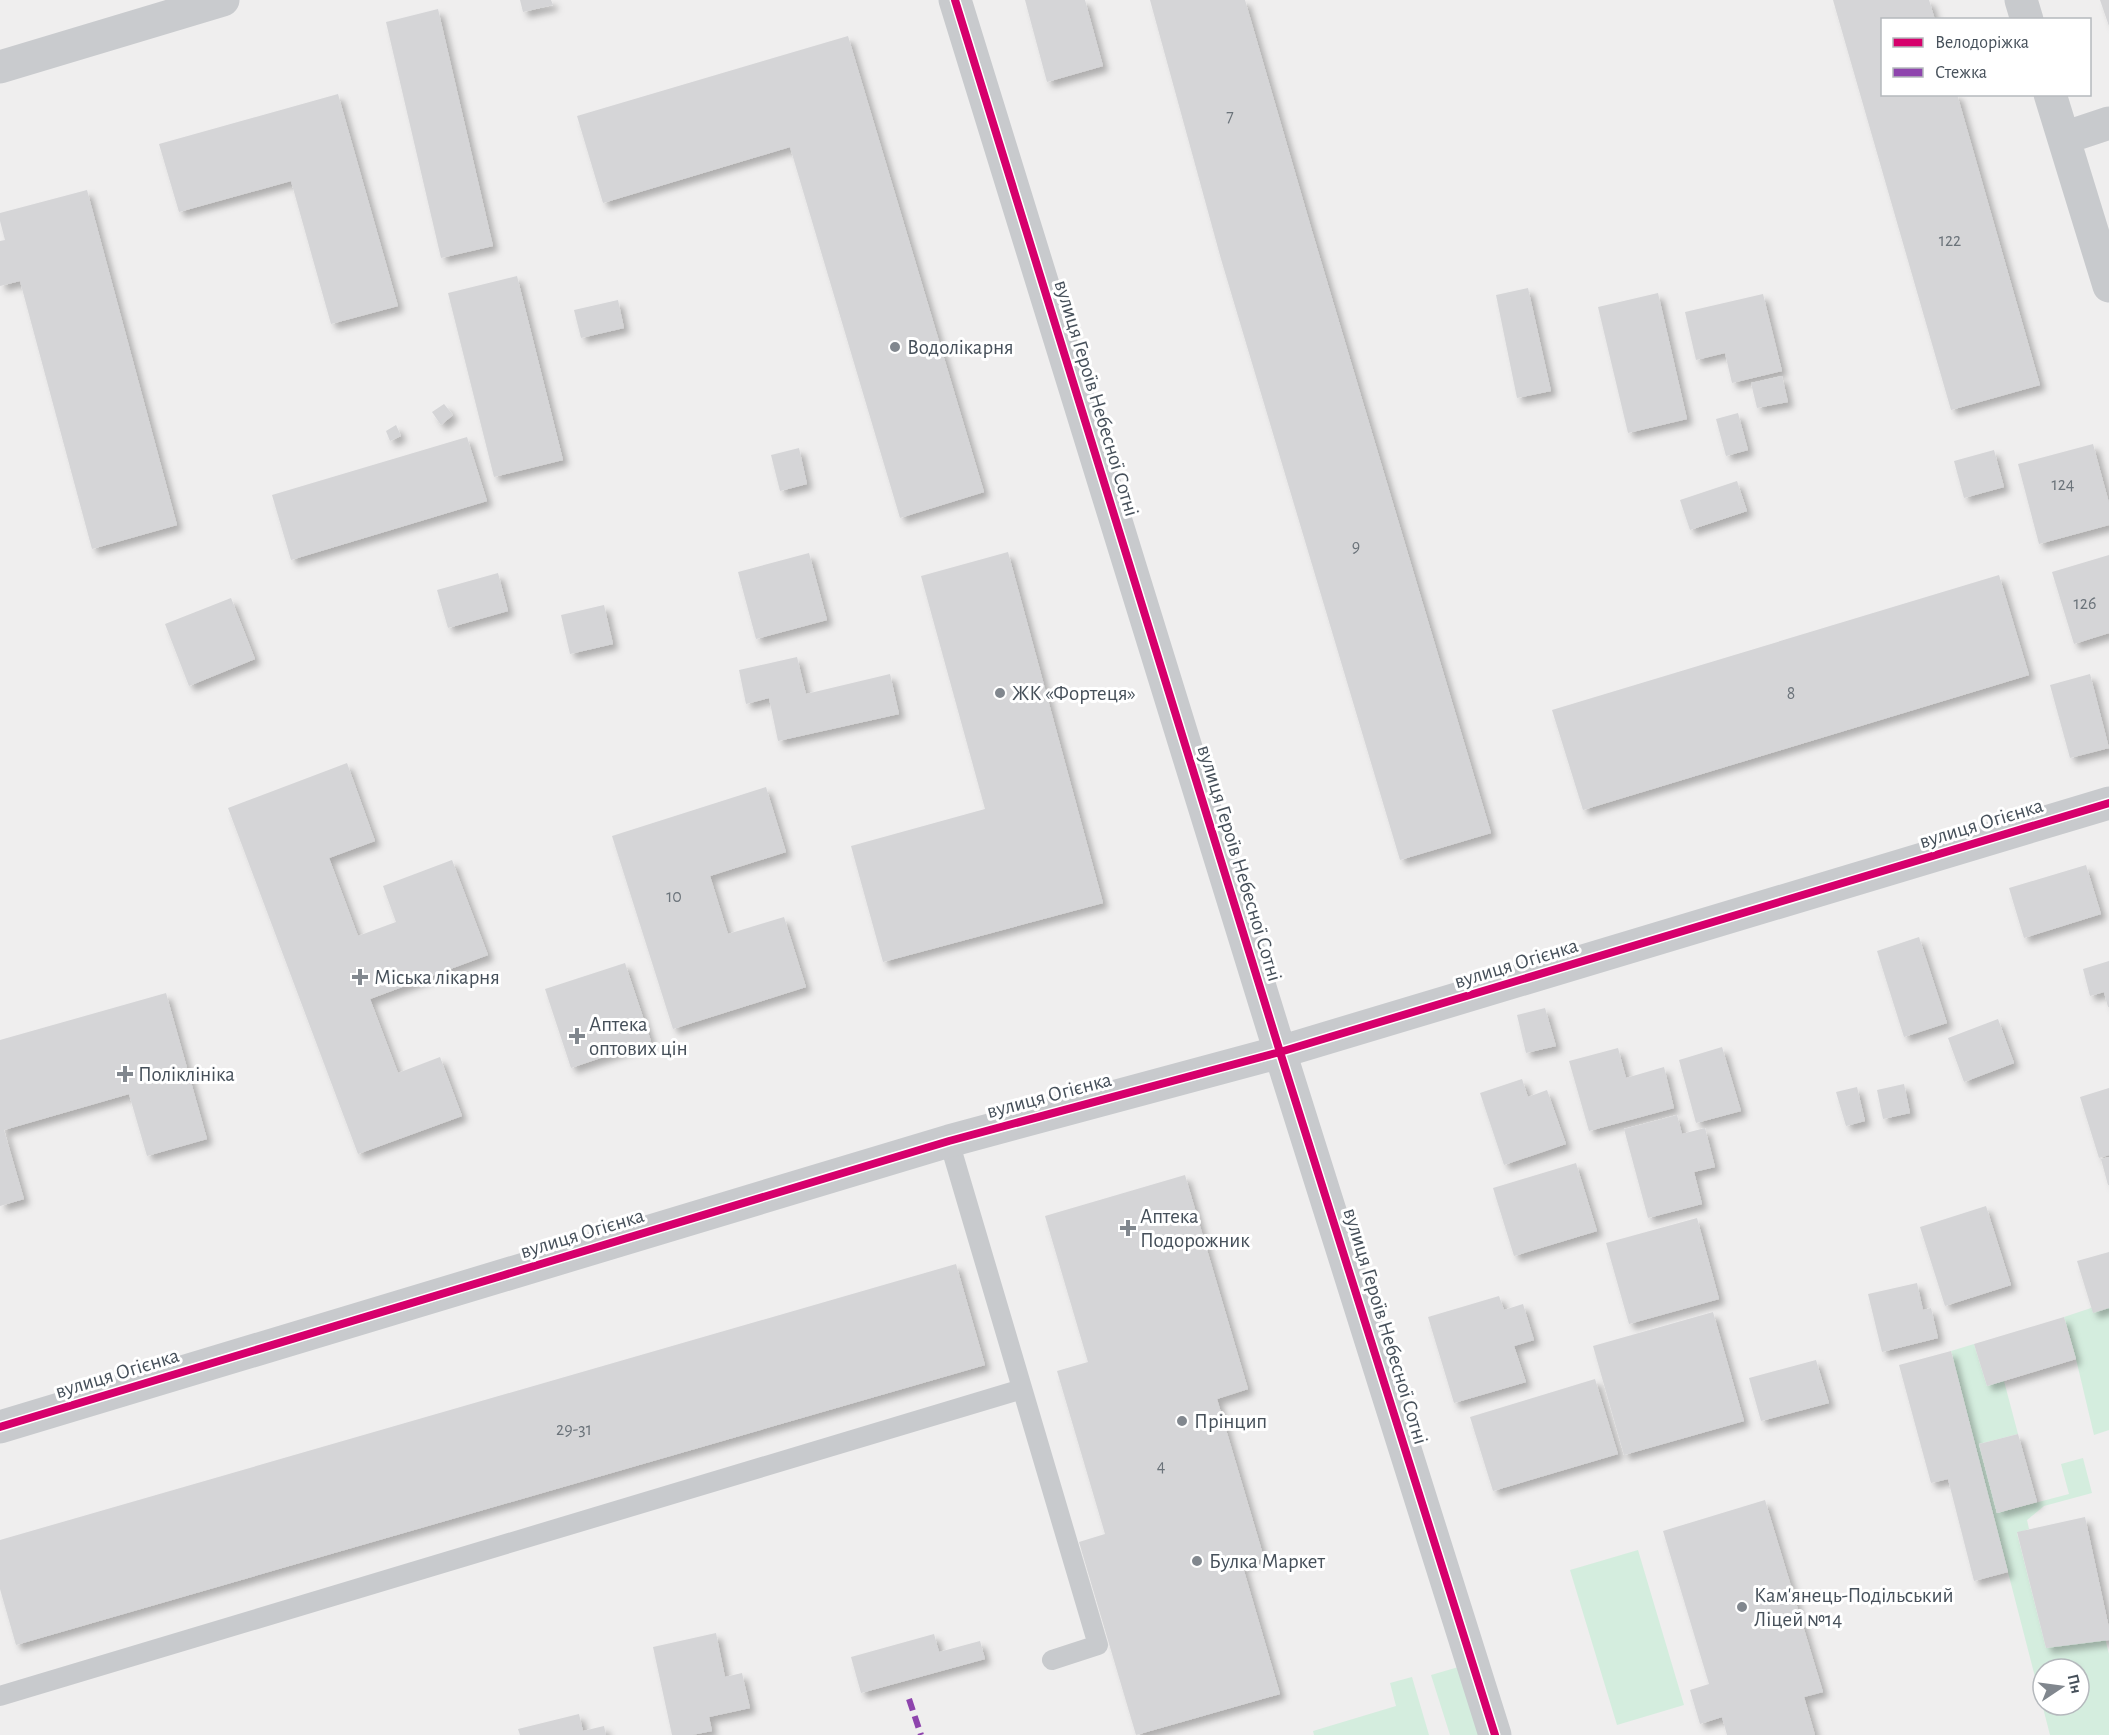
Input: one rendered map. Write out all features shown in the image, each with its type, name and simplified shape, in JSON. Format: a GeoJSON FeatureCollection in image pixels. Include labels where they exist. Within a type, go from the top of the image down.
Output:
{"type":"FeatureCollection","features":[{"type":"Feature","properties":{"kind":"street"},"geometry":{"type":"LineString","coordinates":[[0,68],[223,0]]}},
{"type":"Feature","properties":{"kind":"street","name":"вулиця Героїв Небесної Сотні"},"geometry":{"type":"LineString","coordinates":[[955,0],[1280,1052],[1495,1735]]}},
{"type":"Feature","properties":{"kind":"street"},"geometry":{"type":"LineString","coordinates":[[2021,0],[2026,18]]}},
{"type":"Feature","properties":{"kind":"street"},"geometry":{"type":"LineString","coordinates":[[2051,96],[2109,286]]}},
{"type":"Feature","properties":{"kind":"street"},"geometry":{"type":"LineString","coordinates":[[2064,138],[2109,123]]}},
{"type":"Feature","properties":{"kind":"street","name":"вулиця Огієнка"},"geometry":{"type":"LineString","coordinates":[[0,1427],[949,1141],[1280,1052],[2109,803]]}},
{"type":"Feature","properties":{"kind":"lane"},"geometry":{"type":"LineString","coordinates":[[949,1141],[1098,1645],[1052,1660]]}},
{"type":"Feature","properties":{"kind":"lane"},"geometry":{"type":"LineString","coordinates":[[0,1696],[1022,1389]]}},
{"type":"Feature","properties":{"kind":"green space"},"geometry":{"type":"Polygon","coordinates":[[[2109,1302],[2109,1430],[2094,1435],[2064,1317],[2109,1302]]]}},
{"type":"Feature","properties":{"kind":"green space"},"geometry":{"type":"Polygon","coordinates":[[[1974,1344],[1987,1386],[2004,1381],[2018,1434],[1979,1444],[1997,1513],[2069,1494],[2061,1464],[2083,1458],[2092,1493],[2044,1506],[2027,1520],[2029,1529],[2017,1533],[2046,1648],[2104,1634],[2109,1654],[2109,1735],[2050,1735],[2045,1717],[2091,1717],[2091,1657],[2031,1657],[2031,1661],[1951,1351],[1974,1344]]]}},
{"type":"Feature","properties":{"kind":"green space"},"geometry":{"type":"Polygon","coordinates":[[[1638,1550],[1684,1705],[1617,1725],[1570,1570],[1638,1550]]]}},
{"type":"Feature","properties":{"kind":"green space"},"geometry":{"type":"Polygon","coordinates":[[[1462,1666],[1483,1735],[1450,1735],[1431,1675],[1462,1666]]]}},
{"type":"Feature","properties":{"kind":"green space"},"geometry":{"type":"Polygon","coordinates":[[[1412,1677],[1429,1735],[1314,1735],[1313,1731],[1396,1706],[1390,1683],[1412,1677]]]}},
{"type":"Feature","properties":{"kind":"building"},"geometry":{"type":"Polygon","coordinates":[[[520,0],[551,0],[553,5],[523,12],[520,0]]]}},
{"type":"Feature","properties":{"kind":"building"},"geometry":{"type":"Polygon","coordinates":[[[1025,0],[1085,0],[1103,66],[1047,82],[1025,0]]]}},
{"type":"Feature","properties":{"kind":"building"},"geometry":{"type":"Polygon","coordinates":[[[1150,0],[1245,0],[1491,833],[1400,860],[1221,259],[1150,0]]]}},
{"type":"Feature","properties":{"kind":"building"},"geometry":{"type":"Polygon","coordinates":[[[1833,0],[1929,0],[1934,18],[1881,18],[1881,96],[1958,96],[2040,385],[1951,410],[1833,0]]]}},
{"type":"Feature","properties":{"kind":"building"},"geometry":{"type":"Polygon","coordinates":[[[2100,0],[2109,0],[2109,26],[2100,0]]]}},
{"type":"Feature","properties":{"kind":"building"},"geometry":{"type":"Polygon","coordinates":[[[438,9],[493,246],[441,258],[386,22],[438,9]]]}},
{"type":"Feature","properties":{"kind":"building","name":"Водолікарня"},"geometry":{"type":"Polygon","coordinates":[[[848,36],[984,492],[900,518],[790,147],[603,203],[577,116],[848,36]]]}},
{"type":"Feature","properties":{"kind":"building"},"geometry":{"type":"Polygon","coordinates":[[[338,94],[398,306],[331,324],[291,181],[179,212],[159,144],[338,94]]]}},
{"type":"Feature","properties":{"kind":"building"},"geometry":{"type":"Polygon","coordinates":[[[87,190],[177,525],[92,549],[20,281],[0,286],[0,241],[5,240],[0,213],[87,190]]]}},
{"type":"Feature","properties":{"kind":"building"},"geometry":{"type":"Polygon","coordinates":[[[517,276],[563,460],[494,477],[448,293],[517,276]]]}},
{"type":"Feature","properties":{"kind":"building"},"geometry":{"type":"Polygon","coordinates":[[[1528,288],[1551,391],[1517,398],[1496,295],[1528,288]]]}},
{"type":"Feature","properties":{"kind":"building"},"geometry":{"type":"Polygon","coordinates":[[[1658,293],[1687,419],[1628,433],[1598,307],[1658,293]]]}},
{"type":"Feature","properties":{"kind":"building"},"geometry":{"type":"Polygon","coordinates":[[[1763,294],[1782,371],[1732,383],[1725,353],[1696,360],[1685,312],[1763,294]]]}},
{"type":"Feature","properties":{"kind":"building"},"geometry":{"type":"Polygon","coordinates":[[[618,300],[624,328],[581,338],[574,310],[618,300]]]}},
{"type":"Feature","properties":{"kind":"building"},"geometry":{"type":"Polygon","coordinates":[[[1782,376],[1788,402],[1757,408],[1751,383],[1782,376]]]}},
{"type":"Feature","properties":{"kind":"building"},"geometry":{"type":"Polygon","coordinates":[[[444,404],[453,415],[441,425],[432,412],[444,404]]]}},
{"type":"Feature","properties":{"kind":"building"},"geometry":{"type":"Polygon","coordinates":[[[1738,413],[1748,450],[1726,456],[1716,419],[1738,413]]]}},
{"type":"Feature","properties":{"kind":"building"},"geometry":{"type":"Polygon","coordinates":[[[396,425],[401,436],[390,441],[386,431],[396,425]]]}},
{"type":"Feature","properties":{"kind":"building"},"geometry":{"type":"Polygon","coordinates":[[[467,437],[487,501],[291,560],[272,495],[467,437]]]}},
{"type":"Feature","properties":{"kind":"building"},"geometry":{"type":"Polygon","coordinates":[[[2093,444],[2109,503],[2109,525],[2039,544],[2018,464],[2093,444]]]}},
{"type":"Feature","properties":{"kind":"building"},"geometry":{"type":"Polygon","coordinates":[[[799,448],[807,484],[780,491],[771,455],[799,448]]]}},
{"type":"Feature","properties":{"kind":"building"},"geometry":{"type":"Polygon","coordinates":[[[1994,450],[2004,487],[1964,498],[1954,461],[1994,450]]]}},
{"type":"Feature","properties":{"kind":"building"},"geometry":{"type":"Polygon","coordinates":[[[1737,481],[1747,511],[1690,530],[1680,500],[1737,481]]]}},
{"type":"Feature","properties":{"kind":"building","name":"ЖК «Фортеця»"},"geometry":{"type":"Polygon","coordinates":[[[1008,552],[1103,903],[883,962],[851,846],[985,809],[921,576],[1008,552]]]}},
{"type":"Feature","properties":{"kind":"building"},"geometry":{"type":"Polygon","coordinates":[[[809,553],[827,620],[756,639],[738,572],[809,553]]]}},
{"type":"Feature","properties":{"kind":"building"},"geometry":{"type":"Polygon","coordinates":[[[2109,555],[2109,633],[2074,644],[2052,572],[2109,555]]]}},
{"type":"Feature","properties":{"kind":"building"},"geometry":{"type":"Polygon","coordinates":[[[498,573],[508,611],[448,628],[437,590],[498,573]]]}},
{"type":"Feature","properties":{"kind":"building"},"geometry":{"type":"Polygon","coordinates":[[[1999,575],[2029,675],[1583,810],[1552,710],[1999,575]]]}},
{"type":"Feature","properties":{"kind":"building"},"geometry":{"type":"Polygon","coordinates":[[[231,598],[255,659],[189,686],[165,624],[231,598]]]}},
{"type":"Feature","properties":{"kind":"building"},"geometry":{"type":"Polygon","coordinates":[[[604,605],[613,644],[570,654],[561,615],[604,605]]]}},
{"type":"Feature","properties":{"kind":"building"},"geometry":{"type":"Polygon","coordinates":[[[797,657],[806,694],[890,674],[899,714],[778,741],[769,698],[746,704],[739,670],[797,657]]]}},
{"type":"Feature","properties":{"kind":"building"},"geometry":{"type":"Polygon","coordinates":[[[2090,674],[2109,748],[2070,758],[2050,685],[2090,674]]]}},
{"type":"Feature","properties":{"kind":"building","name":"Міська лікарня"},"geometry":{"type":"Polygon","coordinates":[[[347,763],[375,841],[329,858],[358,936],[396,922],[383,886],[452,860],[488,955],[370,999],[398,1073],[440,1057],[462,1116],[358,1154],[228,808],[347,763]]]}},
{"type":"Feature","properties":{"kind":"building"},"geometry":{"type":"Polygon","coordinates":[[[766,787],[786,852],[710,876],[728,934],[784,917],[806,987],[673,1029],[612,836],[766,787]]]}},
{"type":"Feature","properties":{"kind":"building"},"geometry":{"type":"Polygon","coordinates":[[[2086,865],[2101,914],[2024,938],[2009,888],[2086,865]]]}},
{"type":"Feature","properties":{"kind":"building"},"geometry":{"type":"Polygon","coordinates":[[[1919,937],[1947,1023],[1904,1037],[1877,951],[1919,937]]]}},
{"type":"Feature","properties":{"kind":"building"},"geometry":{"type":"Polygon","coordinates":[[[2109,961],[2108,1007],[2104,992],[2090,996],[2083,969],[2109,961]]]}},
{"type":"Feature","properties":{"kind":"building"},"geometry":{"type":"Polygon","coordinates":[[[625,963],[651,1041],[571,1068],[545,989],[625,963]]]}},
{"type":"Feature","properties":{"kind":"building"},"geometry":{"type":"Polygon","coordinates":[[[166,993],[207,1139],[147,1156],[129,1094],[4,1130],[24,1199],[0,1206],[0,1040],[166,993]]]}},
{"type":"Feature","properties":{"kind":"building"},"geometry":{"type":"Polygon","coordinates":[[[1545,1008],[1556,1046],[1526,1053],[1517,1015],[1545,1008]]]}},
{"type":"Feature","properties":{"kind":"building"},"geometry":{"type":"Polygon","coordinates":[[[1998,1019],[2014,1063],[1964,1082],[1948,1038],[1998,1019]]]}},
{"type":"Feature","properties":{"kind":"building"},"geometry":{"type":"Polygon","coordinates":[[[1722,1047],[1741,1111],[1696,1123],[1679,1060],[1722,1047]]]}},
{"type":"Feature","properties":{"kind":"building"},"geometry":{"type":"Polygon","coordinates":[[[1618,1048],[1626,1078],[1664,1067],[1674,1108],[1589,1131],[1569,1061],[1618,1048]]]}},
{"type":"Feature","properties":{"kind":"building"},"geometry":{"type":"Polygon","coordinates":[[[1522,1079],[1528,1097],[1547,1090],[1566,1144],[1504,1165],[1480,1093],[1522,1079]]]}},
{"type":"Feature","properties":{"kind":"building"},"geometry":{"type":"Polygon","coordinates":[[[1904,1084],[1910,1113],[1883,1119],[1877,1090],[1904,1084]]]}},
{"type":"Feature","properties":{"kind":"building"},"geometry":{"type":"Polygon","coordinates":[[[1857,1087],[1865,1121],[1846,1126],[1836,1092],[1857,1087]]]}},
{"type":"Feature","properties":{"kind":"building"},"geometry":{"type":"Polygon","coordinates":[[[2109,1088],[2109,1155],[2099,1158],[2080,1097],[2109,1088]]]}},
{"type":"Feature","properties":{"kind":"building"},"geometry":{"type":"Polygon","coordinates":[[[1677,1115],[1682,1134],[1705,1128],[1715,1167],[1694,1172],[1702,1204],[1648,1218],[1624,1129],[1677,1115]]]}},
{"type":"Feature","properties":{"kind":"building"},"geometry":{"type":"Polygon","coordinates":[[[2109,1157],[2109,1185],[2108,1185],[2101,1159],[2109,1157]]]}},
{"type":"Feature","properties":{"kind":"building"},"geometry":{"type":"Polygon","coordinates":[[[1576,1163],[1597,1231],[1514,1256],[1493,1188],[1576,1163]]]}},
{"type":"Feature","properties":{"kind":"building"},"geometry":{"type":"Polygon","coordinates":[[[1185,1175],[1248,1389],[1217,1399],[1264,1558],[1242,1564],[1280,1694],[1136,1735],[1079,1542],[1105,1534],[1057,1371],[1088,1362],[1045,1216],[1185,1175]]]}},
{"type":"Feature","properties":{"kind":"building"},"geometry":{"type":"Polygon","coordinates":[[[1986,1206],[2011,1285],[1945,1306],[1920,1227],[1986,1206]]]}},
{"type":"Feature","properties":{"kind":"building"},"geometry":{"type":"Polygon","coordinates":[[[1697,1218],[1719,1299],[1629,1324],[1606,1243],[1697,1218]]]}},
{"type":"Feature","properties":{"kind":"building"},"geometry":{"type":"Polygon","coordinates":[[[2109,1252],[2109,1308],[2093,1313],[2077,1261],[2109,1252]]]}},
{"type":"Feature","properties":{"kind":"building"},"geometry":{"type":"Polygon","coordinates":[[[956,1264],[985,1365],[16,1645],[0,1589],[0,1540],[956,1264]]]}},
{"type":"Feature","properties":{"kind":"building"},"geometry":{"type":"Polygon","coordinates":[[[1917,1283],[1923,1310],[1931,1308],[1938,1338],[1882,1352],[1868,1294],[1917,1283]]]}},
{"type":"Feature","properties":{"kind":"building"},"geometry":{"type":"Polygon","coordinates":[[[1499,1296],[1504,1310],[1523,1304],[1534,1340],[1514,1346],[1526,1382],[1454,1403],[1428,1317],[1499,1296]]]}},
{"type":"Feature","properties":{"kind":"building"},"geometry":{"type":"Polygon","coordinates":[[[1713,1312],[1744,1421],[1624,1455],[1593,1346],[1713,1312]]]}},
{"type":"Feature","properties":{"kind":"building"},"geometry":{"type":"Polygon","coordinates":[[[2064,1317],[2076,1359],[1987,1386],[1974,1344],[2064,1317]]]}},
{"type":"Feature","properties":{"kind":"building"},"geometry":{"type":"Polygon","coordinates":[[[1951,1351],[2008,1572],[1974,1581],[1948,1479],[1931,1483],[1899,1365],[1951,1351]]]}},
{"type":"Feature","properties":{"kind":"building"},"geometry":{"type":"Polygon","coordinates":[[[1816,1360],[1829,1403],[1761,1421],[1749,1378],[1816,1360]]]}},
{"type":"Feature","properties":{"kind":"building"},"geometry":{"type":"Polygon","coordinates":[[[1595,1379],[1618,1454],[1493,1491],[1470,1417],[1595,1379]]]}},
{"type":"Feature","properties":{"kind":"building"},"geometry":{"type":"Polygon","coordinates":[[[2018,1434],[2037,1502],[1997,1513],[1979,1444],[2018,1434]]]}},
{"type":"Feature","properties":{"kind":"building","name":"Кам'янець-Подільський Ліцей №14"},"geometry":{"type":"Polygon","coordinates":[[[1765,1500],[1823,1692],[1804,1697],[1815,1735],[1727,1735],[1722,1717],[1700,1724],[1690,1690],[1709,1684],[1663,1531],[1765,1500]]]}},
{"type":"Feature","properties":{"kind":"building"},"geometry":{"type":"Polygon","coordinates":[[[2085,1517],[2109,1628],[2109,1640],[2046,1648],[2017,1532],[2085,1517]]]}},
{"type":"Feature","properties":{"kind":"building"},"geometry":{"type":"Polygon","coordinates":[[[716,1633],[725,1677],[742,1673],[750,1708],[709,1717],[712,1731],[692,1735],[672,1735],[653,1647],[716,1633]]]}},
{"type":"Feature","properties":{"kind":"building"},"geometry":{"type":"Polygon","coordinates":[[[934,1634],[939,1652],[980,1641],[985,1659],[861,1693],[851,1657],[934,1634]]]}},
{"type":"Feature","properties":{"kind":"building"},"geometry":{"type":"Polygon","coordinates":[[[579,1714],[583,1731],[604,1726],[606,1735],[520,1735],[518,1729],[579,1714]]]}},
{"type":"Feature","properties":{"kind":"marked path"},"geometry":{"type":"LineString","coordinates":[[909,1699],[921,1735]]}},
{"type":"Feature","properties":{"kind":"cycle path"},"geometry":{"type":"LineString","coordinates":[[955,0],[1280,1052],[1495,1735]]}},
{"type":"Feature","properties":{"kind":"cycle path"},"geometry":{"type":"LineString","coordinates":[[0,1427],[949,1141],[1280,1052],[2109,803]]}},
{"type":"Feature","properties":{"kind":"place","name":"Водолікарня"},"geometry":{"type":"Point","coordinates":[895,347]}},
{"type":"Feature","properties":{"kind":"place","name":"ЖК «Фортеця»"},"geometry":{"type":"Point","coordinates":[1000,693]}},
{"type":"Feature","properties":{"kind":"place","name":"Міська лікарня"},"geometry":{"type":"Point","coordinates":[360,977]}},
{"type":"Feature","properties":{"kind":"place","name":"Аптека оптових цін"},"geometry":{"type":"Point","coordinates":[577,1036]}},
{"type":"Feature","properties":{"kind":"place","name":"Поліклініка"},"geometry":{"type":"Point","coordinates":[125,1074]}},
{"type":"Feature","properties":{"kind":"place","name":"Аптека Подорожник"},"geometry":{"type":"Point","coordinates":[1128,1228]}},
{"type":"Feature","properties":{"kind":"place","name":"Прінцип"},"geometry":{"type":"Point","coordinates":[1182,1421]}},
{"type":"Feature","properties":{"kind":"place","name":"Булка Маркет"},"geometry":{"type":"Point","coordinates":[1197,1561]}},
{"type":"Feature","properties":{"kind":"place","name":"Кам'янець-Подільський Ліцей №14"},"geometry":{"type":"Point","coordinates":[1742,1607]}}]}
